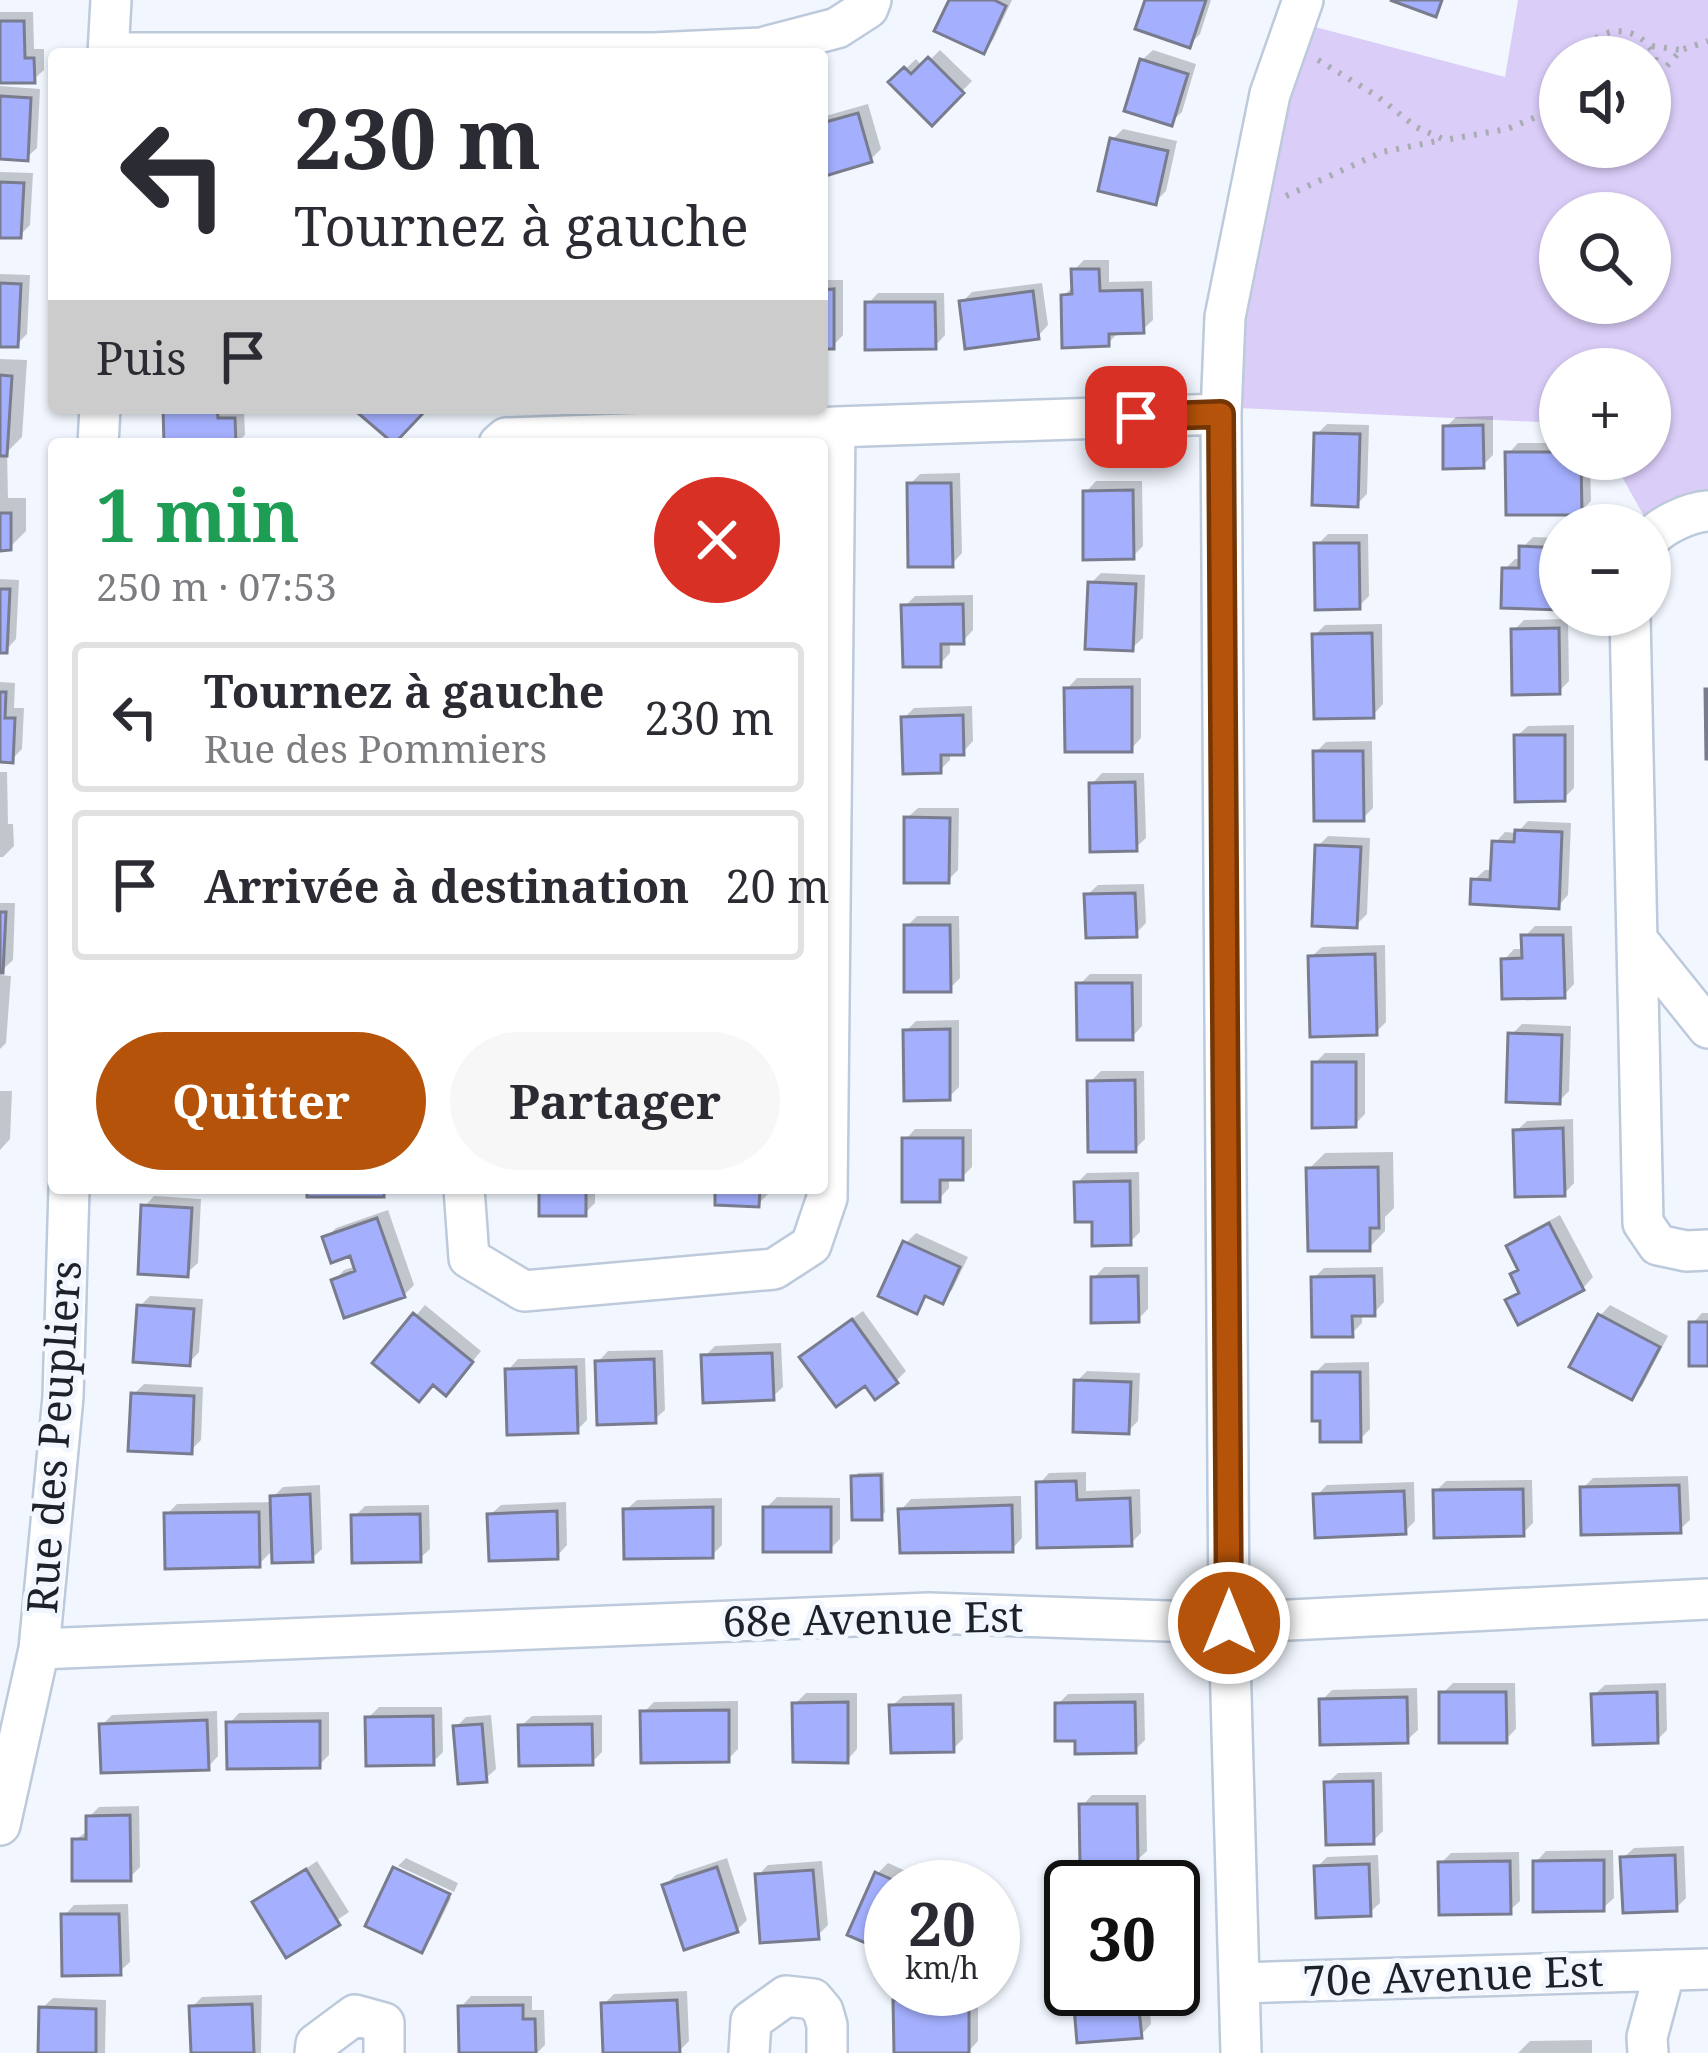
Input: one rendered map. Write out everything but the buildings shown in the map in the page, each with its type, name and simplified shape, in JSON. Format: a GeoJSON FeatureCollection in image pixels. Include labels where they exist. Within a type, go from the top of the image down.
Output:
{"type":"FeatureCollection","features":[{"type":"Feature","properties":{"kind":"street"},"geometry":{"type":"LineString","coordinates":[[108,48],[111,0]]}},
{"type":"Feature","properties":{"kind":"street"},"geometry":{"type":"LineString","coordinates":[[761,48],[837,28],[868,8],[872,0]]}},
{"type":"Feature","properties":{"kind":"street"},"geometry":{"type":"LineString","coordinates":[[1241,2053],[1229,1623],[1221,414],[1225,317],[1270,94],[1303,0]]}},
{"type":"Feature","properties":{"kind":"street"},"geometry":{"type":"LineString","coordinates":[[506,438],[1221,414]]}},
{"type":"Feature","properties":{"kind":"street"},"geometry":{"type":"LineString","coordinates":[[828,1027],[835,427]]}},
{"type":"Feature","properties":{"kind":"street"},"geometry":{"type":"LineString","coordinates":[[1671,525],[1708,511]]}},
{"type":"Feature","properties":{"kind":"street"},"geometry":{"type":"LineString","coordinates":[[1631,636],[1643,1223],[1658,1245],[1708,1250]]}},
{"type":"Feature","properties":{"kind":"street"},"geometry":{"type":"LineString","coordinates":[[1640,942],[1708,1028]]}},
{"type":"Feature","properties":{"kind":"street","name":"Rue des Peupliers"},"geometry":{"type":"LineString","coordinates":[[0,1826],[39,1649],[63,1397],[69,1194]]}},
{"type":"Feature","properties":{"kind":"street"},"geometry":{"type":"LineString","coordinates":[[464,1194],[469,1258],[524,1291],[774,1269],[811,1245],[826,1194]]}},
{"type":"Feature","properties":{"kind":"street","name":"68e Avenue Est"},"geometry":{"type":"LineString","coordinates":[[39,1649],[929,1613],[1229,1623],[1708,1599]]}},
{"type":"Feature","properties":{"kind":"street","name":"70e Avenue Est"},"geometry":{"type":"LineString","coordinates":[[1240,1983],[1708,1969]]}},
{"type":"Feature","properties":{"kind":"street","name":"70e Avenue Est"},"geometry":{"type":"LineString","coordinates":[[1648,2053],[1647,2037],[1665,1970]]}},
{"type":"Feature","properties":{"kind":"street"},"geometry":{"type":"LineString","coordinates":[[749,2053],[751,2021],[786,1996],[813,1999],[823,2011],[826,2053]]}},
{"type":"Feature","properties":{"kind":"street"},"geometry":{"type":"LineString","coordinates":[[315,2053],[316,2044],[355,2015],[384,2023],[384,2053]]}},
{"type":"Feature","properties":{"kind":"path"},"geometry":{"type":"LineString","coordinates":[[1600,36],[1607,32],[1636,36]]}},
{"type":"Feature","properties":{"kind":"path"},"geometry":{"type":"LineString","coordinates":[[1671,48],[1708,41]]}},
{"type":"Feature","properties":{"kind":"path"},"geometry":{"type":"LineString","coordinates":[[1289,43],[1377,96],[1415,127],[1445,140]]}},
{"type":"Feature","properties":{"kind":"path"},"geometry":{"type":"LineString","coordinates":[[1671,62],[1681,50]]}},
{"type":"Feature","properties":{"kind":"path"},"geometry":{"type":"LineString","coordinates":[[1247,206],[1337,176],[1382,152],[1507,129],[1539,116]]}},
{"type":"Feature","properties":{"kind":"shaded area"},"geometry":{"type":"Polygon","coordinates":[[[1518,0],[1708,0],[1708,507],[1671,518],[1671,504],[1637,504],[1624,480],[1671,480],[1671,348],[1539,348],[1539,422],[1239,408],[1249,214],[1300,23],[1505,77],[1518,0]]]}},
{"type":"Feature","properties":{"kind":"route"},"geometry":{"type":"LineString","coordinates":[[1136,417],[1221,414],[1229,1623]]}}]}
